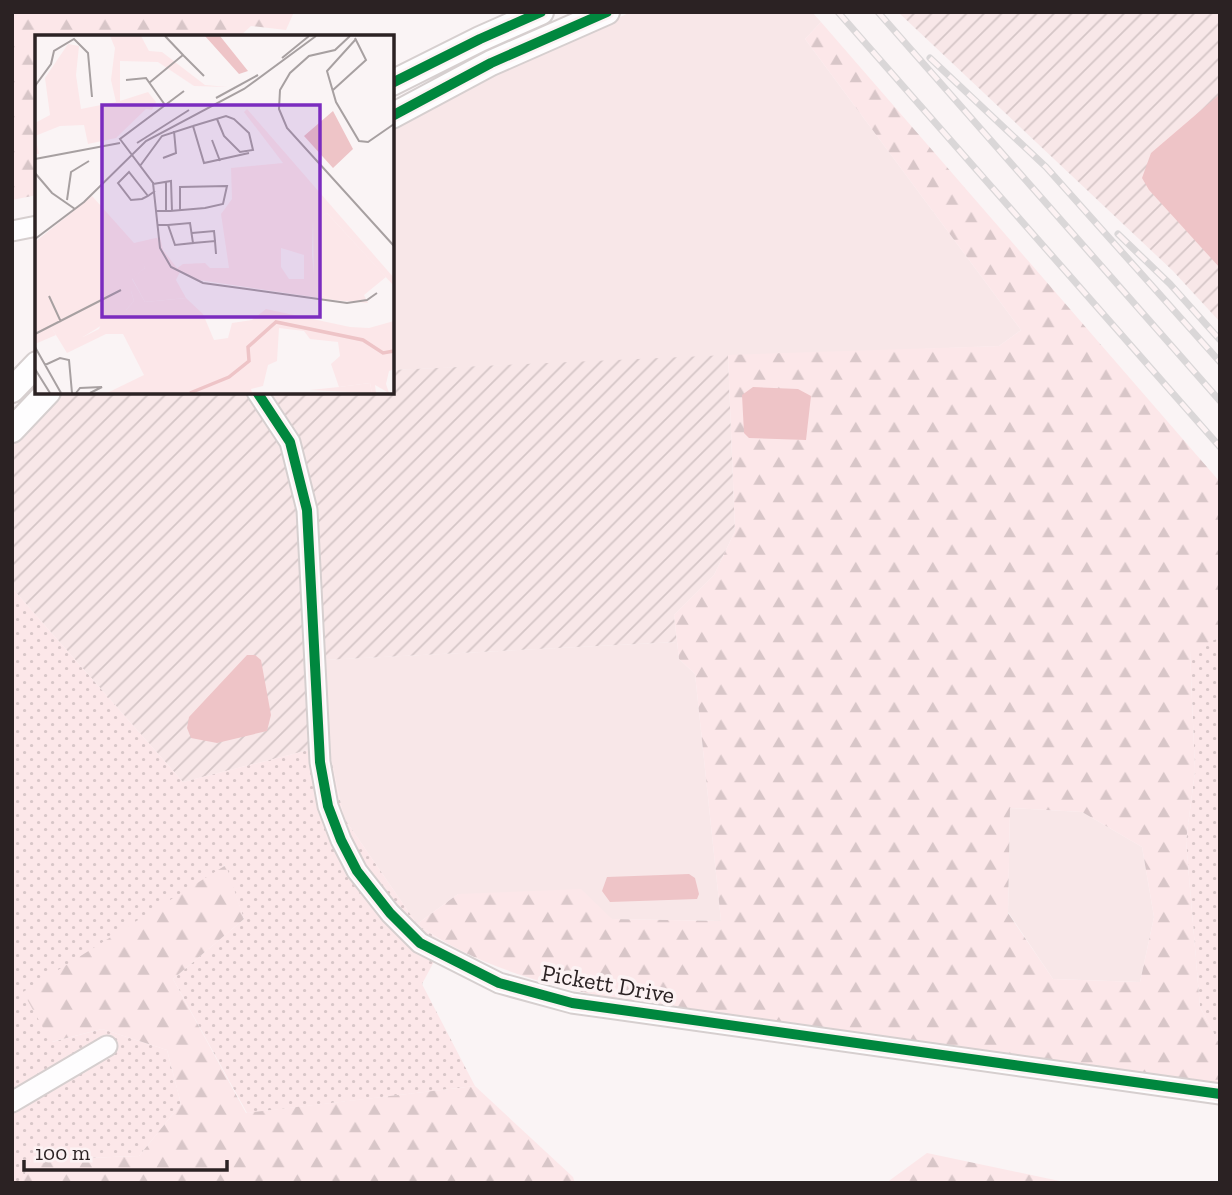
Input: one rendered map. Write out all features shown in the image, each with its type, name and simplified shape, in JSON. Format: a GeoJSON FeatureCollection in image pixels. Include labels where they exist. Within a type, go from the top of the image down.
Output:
{"type":"FeatureCollection","features":[{"type":"Feature","properties":{"kind":"main road"},"geometry":{"type":"LineString","coordinates":[[394,82],[480,38],[541,12]]}},
{"type":"Feature","properties":{"kind":"main road"},"geometry":{"type":"LineString","coordinates":[[394,115],[491,63],[607,12]]}},
{"type":"Feature","properties":{"kind":"main road"},"geometry":{"type":"LineString","coordinates":[[12,390],[35,366]]}},
{"type":"Feature","properties":{"kind":"main road"},"geometry":{"type":"LineString","coordinates":[[12,430],[46,394]]}},
{"type":"Feature","properties":{"kind":"street"},"geometry":{"type":"LineString","coordinates":[[12,231],[35,226]]}},
{"type":"Feature","properties":{"kind":"street","name":"Pickett Drive"},"geometry":{"type":"LineString","coordinates":[[258,394],[290,442],[307,510],[320,762],[328,806],[358,871],[390,913],[420,943],[499,983],[572,1003],[1220,1094]]}},
{"type":"Feature","properties":{"kind":"street"},"geometry":{"type":"LineString","coordinates":[[12,1102],[107,1046]]}},
{"type":"Feature","properties":{"kind":"shaded area"},"geometry":{"type":"Polygon","coordinates":[[[631,12],[812,12],[821,22],[805,39],[1021,330],[999,346],[394,370],[394,126],[492,75],[631,12]]]}},
{"type":"Feature","properties":{"kind":"shaded area"},"geometry":{"type":"Polygon","coordinates":[[[898,12],[1220,12],[1220,322],[1173,271],[898,12]]]}},
{"type":"Feature","properties":{"kind":"shaded area"},"geometry":{"type":"Polygon","coordinates":[[[1220,94],[1220,268],[1149,190],[1142,178],[1151,153],[1220,94]]]}},
{"type":"Feature","properties":{"kind":"shaded area"},"geometry":{"type":"Polygon","coordinates":[[[728,355],[735,531],[714,575],[674,615],[677,642],[324,660],[328,745],[183,782],[12,588],[12,444],[60,394],[394,394],[394,370],[728,355]]]}},
{"type":"Feature","properties":{"kind":"shaded area"},"geometry":{"type":"Polygon","coordinates":[[[753,387],[798,389],[811,396],[806,440],[749,438],[744,433],[742,395],[753,387]]]}},
{"type":"Feature","properties":{"kind":"shaded area"},"geometry":{"type":"Polygon","coordinates":[[[677,642],[679,659],[695,674],[721,921],[612,919],[458,894],[417,924],[344,818],[328,745],[323,660],[677,642]]]}},
{"type":"Feature","properties":{"kind":"shaded area"},"geometry":{"type":"Polygon","coordinates":[[[247,655],[255,655],[261,660],[271,715],[267,731],[217,743],[191,738],[187,728],[189,717],[247,655]]]}},
{"type":"Feature","properties":{"kind":"shaded area"},"geometry":{"type":"Polygon","coordinates":[[[1010,808],[1082,812],[1142,847],[1154,917],[1140,982],[1053,979],[1008,912],[1010,808]]]}},
{"type":"Feature","properties":{"kind":"shaded area"},"geometry":{"type":"Polygon","coordinates":[[[689,874],[695,878],[699,894],[697,899],[610,902],[602,891],[607,877],[689,874]]]}},
{"type":"Feature","properties":{"kind":"green space"},"geometry":{"type":"Polygon","coordinates":[[[12,12],[294,12],[286,30],[251,26],[241,35],[35,35],[35,195],[12,200],[12,12]]]}},
{"type":"Feature","properties":{"kind":"green space"},"geometry":{"type":"Polygon","coordinates":[[[821,22],[1220,482],[1220,637],[1190,652],[1195,771],[1186,841],[1200,1007],[1220,1045],[1220,1086],[615,999],[512,972],[439,939],[417,924],[458,894],[581,889],[612,919],[721,921],[695,674],[679,659],[674,615],[714,575],[735,531],[728,355],[999,346],[1021,330],[805,39],[821,22]],[[1010,808],[1008,913],[1053,979],[1140,982],[1154,917],[1142,847],[1082,812],[1010,808]]]}},
{"type":"Feature","properties":{"kind":"green space"},"geometry":{"type":"Polygon","coordinates":[[[12,588],[183,782],[328,745],[344,818],[417,924],[444,943],[422,984],[475,1086],[247,1113],[173,979],[244,919],[225,865],[52,1042],[102,1029],[167,1050],[181,1104],[139,1156],[31,1160],[21,1183],[12,1183],[12,588]]]}},
{"type":"Feature","properties":{"kind":"green space"},"geometry":{"type":"Polygon","coordinates":[[[1220,637],[1220,1045],[1200,1007],[1186,841],[1195,771],[1190,651],[1220,637]]]}},
{"type":"Feature","properties":{"kind":"green space"},"geometry":{"type":"Polygon","coordinates":[[[226,865],[244,919],[173,979],[246,1113],[475,1086],[573,1177],[575,1183],[21,1183],[31,1160],[139,1156],[181,1104],[167,1050],[102,1029],[51,1042],[23,992],[226,865]]]}},
{"type":"Feature","properties":{"kind":"green space"},"geometry":{"type":"Polygon","coordinates":[[[927,1153],[1069,1183],[886,1183],[927,1153]]]}},
{"type":"Feature","properties":{"kind":"railway"},"geometry":{"type":"LineString","coordinates":[[838,12],[1220,447]]}},
{"type":"Feature","properties":{"kind":"railway"},"geometry":{"type":"LineString","coordinates":[[878,12],[1220,401]]}},
{"type":"Feature","properties":{"kind":"railway"},"geometry":{"type":"LineString","coordinates":[[930,58],[1046,167],[1220,362]]}},
{"type":"Feature","properties":{"kind":"railway"},"geometry":{"type":"LineString","coordinates":[[1118,234],[1170,284],[1220,340]]}},
{"type":"Feature","properties":{"kind":"cycle path"},"geometry":{"type":"LineString","coordinates":[[394,82],[541,12]]}},
{"type":"Feature","properties":{"kind":"cycle path"},"geometry":{"type":"LineString","coordinates":[[394,115],[491,63],[607,12]]}},
{"type":"Feature","properties":{"kind":"cycle path"},"geometry":{"type":"LineString","coordinates":[[258,394],[290,442],[307,510],[320,762],[328,806],[357,871],[390,913],[420,943],[499,983],[572,1003],[1220,1094]]}}]}
